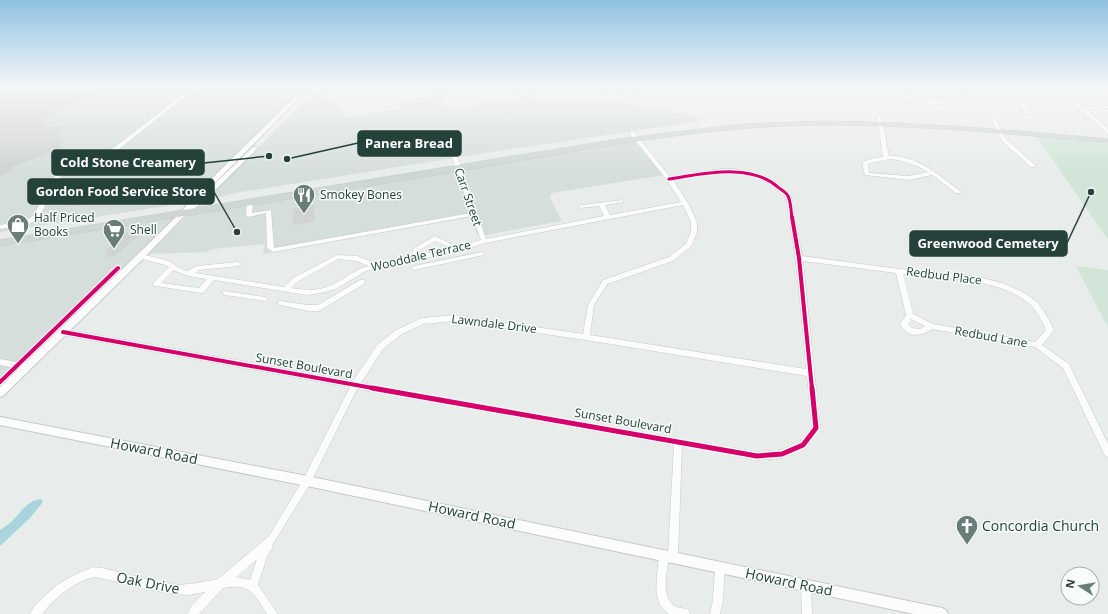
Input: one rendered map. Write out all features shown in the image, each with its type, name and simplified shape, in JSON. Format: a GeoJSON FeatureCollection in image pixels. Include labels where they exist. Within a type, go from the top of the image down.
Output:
{"type":"FeatureCollection","features":[{"type":"Feature","properties":{"kind":"main road"},"geometry":{"type":"LineString","coordinates":[[0,235],[186,209],[250,202],[458,165],[708,124],[739,121],[805,118],[880,121],[1108,136]]}},
{"type":"Feature","properties":{"kind":"main road"},"geometry":{"type":"LineString","coordinates":[[634,136],[747,127],[880,121]]}},
{"type":"Feature","properties":{"kind":"main road"},"geometry":{"type":"LineString","coordinates":[[999,128],[1108,141]]}},
{"type":"Feature","properties":{"kind":"main road"},"geometry":{"type":"LineString","coordinates":[[0,243],[186,209],[199,203],[458,165]]}},
{"type":"Feature","properties":{"kind":"street"},"geometry":{"type":"LineString","coordinates":[[0,227],[34,220],[38,215],[57,176],[65,170],[98,157],[120,146],[159,116]]}},
{"type":"Feature","properties":{"kind":"street"},"geometry":{"type":"LineString","coordinates":[[0,393],[141,256],[279,116]]}},
{"type":"Feature","properties":{"kind":"street"},"geometry":{"type":"LineString","coordinates":[[199,203],[286,116]]}},
{"type":"Feature","properties":{"kind":"street"},"geometry":{"type":"LineString","coordinates":[[1090,116],[1108,132]]}},
{"type":"Feature","properties":{"kind":"street"},"geometry":{"type":"LineString","coordinates":[[993,118],[999,128],[1001,136],[1033,166]]}},
{"type":"Feature","properties":{"kind":"street"},"geometry":{"type":"LineString","coordinates":[[880,121],[886,157]]}},
{"type":"Feature","properties":{"kind":"street"},"geometry":{"type":"LineString","coordinates":[[586,337],[591,305],[605,282],[671,259],[689,245],[694,232],[694,222],[685,203],[669,179],[634,136]]}},
{"type":"Feature","properties":{"kind":"street","name":"Carr Street"},"geometry":{"type":"LineString","coordinates":[[453,152],[484,241]]}},
{"type":"Feature","properties":{"kind":"street"},"geometry":{"type":"LineString","coordinates":[[933,173],[909,178],[867,174],[866,162],[886,157],[910,160],[923,166],[933,173],[958,192]]}},
{"type":"Feature","properties":{"kind":"street","name":"Sunset Boulevard"},"geometry":{"type":"LineString","coordinates":[[63,332],[757,456],[782,454],[803,445],[816,428],[809,373],[799,258],[788,196],[774,183],[756,176],[735,172],[720,171],[669,179]]}},
{"type":"Feature","properties":{"kind":"street"},"geometry":{"type":"LineString","coordinates":[[582,207],[621,201]]}},
{"type":"Feature","properties":{"kind":"street"},"geometry":{"type":"LineString","coordinates":[[250,202],[249,215],[269,211],[270,248],[273,250],[474,214]]}},
{"type":"Feature","properties":{"kind":"street","name":"Wooddale Terrace"},"geometry":{"type":"LineString","coordinates":[[141,256],[167,263],[188,274],[307,293],[334,287],[364,269],[374,266],[452,250],[484,241],[685,203]]}},
{"type":"Feature","properties":{"kind":"street"},"geometry":{"type":"LineString","coordinates":[[601,204],[608,218]]}},
{"type":"Feature","properties":{"kind":"street"},"geometry":{"type":"LineString","coordinates":[[415,257],[415,250],[435,238],[449,244],[455,260]]}},
{"type":"Feature","properties":{"kind":"street"},"geometry":{"type":"LineString","coordinates":[[414,268],[482,254]]}},
{"type":"Feature","properties":{"kind":"street"},"geometry":{"type":"LineString","coordinates":[[285,290],[295,280],[337,257],[367,261],[374,266]]}},
{"type":"Feature","properties":{"kind":"street","name":"Redbud Place"},"geometry":{"type":"LineString","coordinates":[[799,258],[899,271],[951,275],[982,280],[1006,288],[1027,299],[1041,312],[1050,330],[1037,345]]}},
{"type":"Feature","properties":{"kind":"street"},"geometry":{"type":"LineString","coordinates":[[188,274],[197,268],[237,264]]}},
{"type":"Feature","properties":{"kind":"street"},"geometry":{"type":"LineString","coordinates":[[173,267],[156,284],[201,291],[212,278]]}},
{"type":"Feature","properties":{"kind":"street"},"geometry":{"type":"LineString","coordinates":[[899,271],[910,315],[904,324],[910,330],[916,332],[925,332],[931,326]]}},
{"type":"Feature","properties":{"kind":"street"},"geometry":{"type":"LineString","coordinates":[[296,292],[284,304],[308,308],[319,308],[362,282]]}},
{"type":"Feature","properties":{"kind":"street"},"geometry":{"type":"LineString","coordinates":[[245,296],[254,285]]}},
{"type":"Feature","properties":{"kind":"street"},"geometry":{"type":"LineString","coordinates":[[225,293],[265,298]]}},
{"type":"Feature","properties":{"kind":"street","name":"Redbud Lane"},"geometry":{"type":"LineString","coordinates":[[910,315],[931,326],[1037,345],[1066,366],[1108,453]]}},
{"type":"Feature","properties":{"kind":"street","name":"Lawndale Drive"},"geometry":{"type":"LineString","coordinates":[[253,586],[264,555],[272,539],[307,481],[355,385],[380,347],[399,332],[422,321],[454,318],[586,337],[809,373]]}},
{"type":"Feature","properties":{"kind":"street"},"geometry":{"type":"LineString","coordinates":[[0,362],[27,368]]}},
{"type":"Feature","properties":{"kind":"street","name":"Howard Road"},"geometry":{"type":"LineString","coordinates":[[0,421],[307,481],[942,614]]}},
{"type":"Feature","properties":{"kind":"street"},"geometry":{"type":"LineString","coordinates":[[678,441],[669,556],[662,593],[663,600],[671,610],[685,614]]}},
{"type":"Feature","properties":{"kind":"street","name":"Lawndale Drive"},"geometry":{"type":"LineString","coordinates":[[192,614],[220,583],[272,539]]}},
{"type":"Feature","properties":{"kind":"street"},"geometry":{"type":"LineString","coordinates":[[715,614],[718,600],[720,568]]}},
{"type":"Feature","properties":{"kind":"street","name":"Oak Drive"},"geometry":{"type":"LineString","coordinates":[[35,614],[41,605],[68,584],[94,572],[179,590],[195,590],[220,583],[231,582],[253,586]]}},
{"type":"Feature","properties":{"kind":"street"},"geometry":{"type":"LineString","coordinates":[[253,586],[273,614]]}},
{"type":"Feature","properties":{"kind":"street"},"geometry":{"type":"LineString","coordinates":[[806,586],[807,614]]}},
{"type":"Feature","properties":{"kind":"shaded area"},"geometry":{"type":"Polygon","coordinates":[[[0,116],[276,116],[186,203],[0,232],[0,116]]]}},
{"type":"Feature","properties":{"kind":"shaded area"},"geometry":{"type":"Polygon","coordinates":[[[290,116],[343,116],[344,118],[357,116],[691,116],[702,121],[504,150],[241,192],[206,200],[290,116]]]}},
{"type":"Feature","properties":{"kind":"shaded area"},"geometry":{"type":"Polygon","coordinates":[[[636,141],[664,175],[552,193],[550,197],[562,221],[487,235],[477,234],[470,217],[263,254],[265,244],[213,249],[206,252],[149,254],[188,215],[636,141]]]}},
{"type":"Feature","properties":{"kind":"shaded area"},"geometry":{"type":"Polygon","coordinates":[[[176,217],[0,387],[0,246],[176,217]]]}},
{"type":"Feature","properties":{"kind":"green space"},"geometry":{"type":"Polygon","coordinates":[[[1037,137],[1108,144],[1108,240],[1037,137]]]}},
{"type":"Feature","properties":{"kind":"green space"},"geometry":{"type":"Polygon","coordinates":[[[1076,266],[1108,270],[1108,328],[1107,326],[1076,266]]]}},
{"type":"Feature","properties":{"kind":"water"},"geometry":{"type":"Polygon","coordinates":[[[41,499],[43,502],[30,518],[0,546],[0,530],[15,519],[31,502],[41,499]]]}},
{"type":"Feature","properties":{"kind":"building"},"geometry":{"type":"Polygon","coordinates":[[[0,116],[48,116],[50,117],[40,121],[48,128],[69,125],[70,127],[55,133],[64,141],[58,144],[63,147],[11,167],[14,170],[0,175],[0,116]]]}},
{"type":"Feature","properties":{"kind":"building"},"geometry":{"type":"Polygon","coordinates":[[[92,194],[91,197],[93,197],[90,204],[68,206],[72,197],[92,194]]]}},
{"type":"Feature","properties":{"kind":"building","name":"Smokey Bones"},"geometry":{"type":"Polygon","coordinates":[[[313,205],[314,221],[294,225],[293,209],[313,205]]]}},
{"type":"Feature","properties":{"kind":"building"},"geometry":{"type":"Polygon","coordinates":[[[122,232],[139,235],[114,257],[105,256],[108,253],[105,252],[116,242],[112,242],[122,232]]]}},
{"type":"Feature","properties":{"kind":"cycle path"},"geometry":{"type":"LineString","coordinates":[[63,332],[757,456],[782,454],[803,445],[816,428],[799,258],[788,196],[774,183],[756,176],[735,171],[720,171],[669,179]]}},
{"type":"Feature","properties":{"kind":"cycle path"},"geometry":{"type":"LineString","coordinates":[[0,382],[118,268]]}},
{"type":"Feature","properties":{"kind":"place","name":"Cold Stone Creamery"},"geometry":{"type":"Point","coordinates":[269,156]}},
{"type":"Feature","properties":{"kind":"place","name":"Panera Bread"},"geometry":{"type":"Point","coordinates":[287,159]}},
{"type":"Feature","properties":{"kind":"place","name":"Greenwood Cemetery"},"geometry":{"type":"Point","coordinates":[1091,192]}},
{"type":"Feature","properties":{"kind":"place","name":"Smokey Bones"},"geometry":{"type":"Point","coordinates":[304,214]}},
{"type":"Feature","properties":{"kind":"place","name":"Gordon Food Service Store"},"geometry":{"type":"Point","coordinates":[237,232]}},
{"type":"Feature","properties":{"kind":"place","name":"Half Priced Books"},"geometry":{"type":"Point","coordinates":[18,244]}},
{"type":"Feature","properties":{"kind":"place","name":"Shell"},"geometry":{"type":"Point","coordinates":[114,250]}},
{"type":"Feature","properties":{"kind":"place","name":"Concordia Church"},"geometry":{"type":"Point","coordinates":[967,546]}}]}
